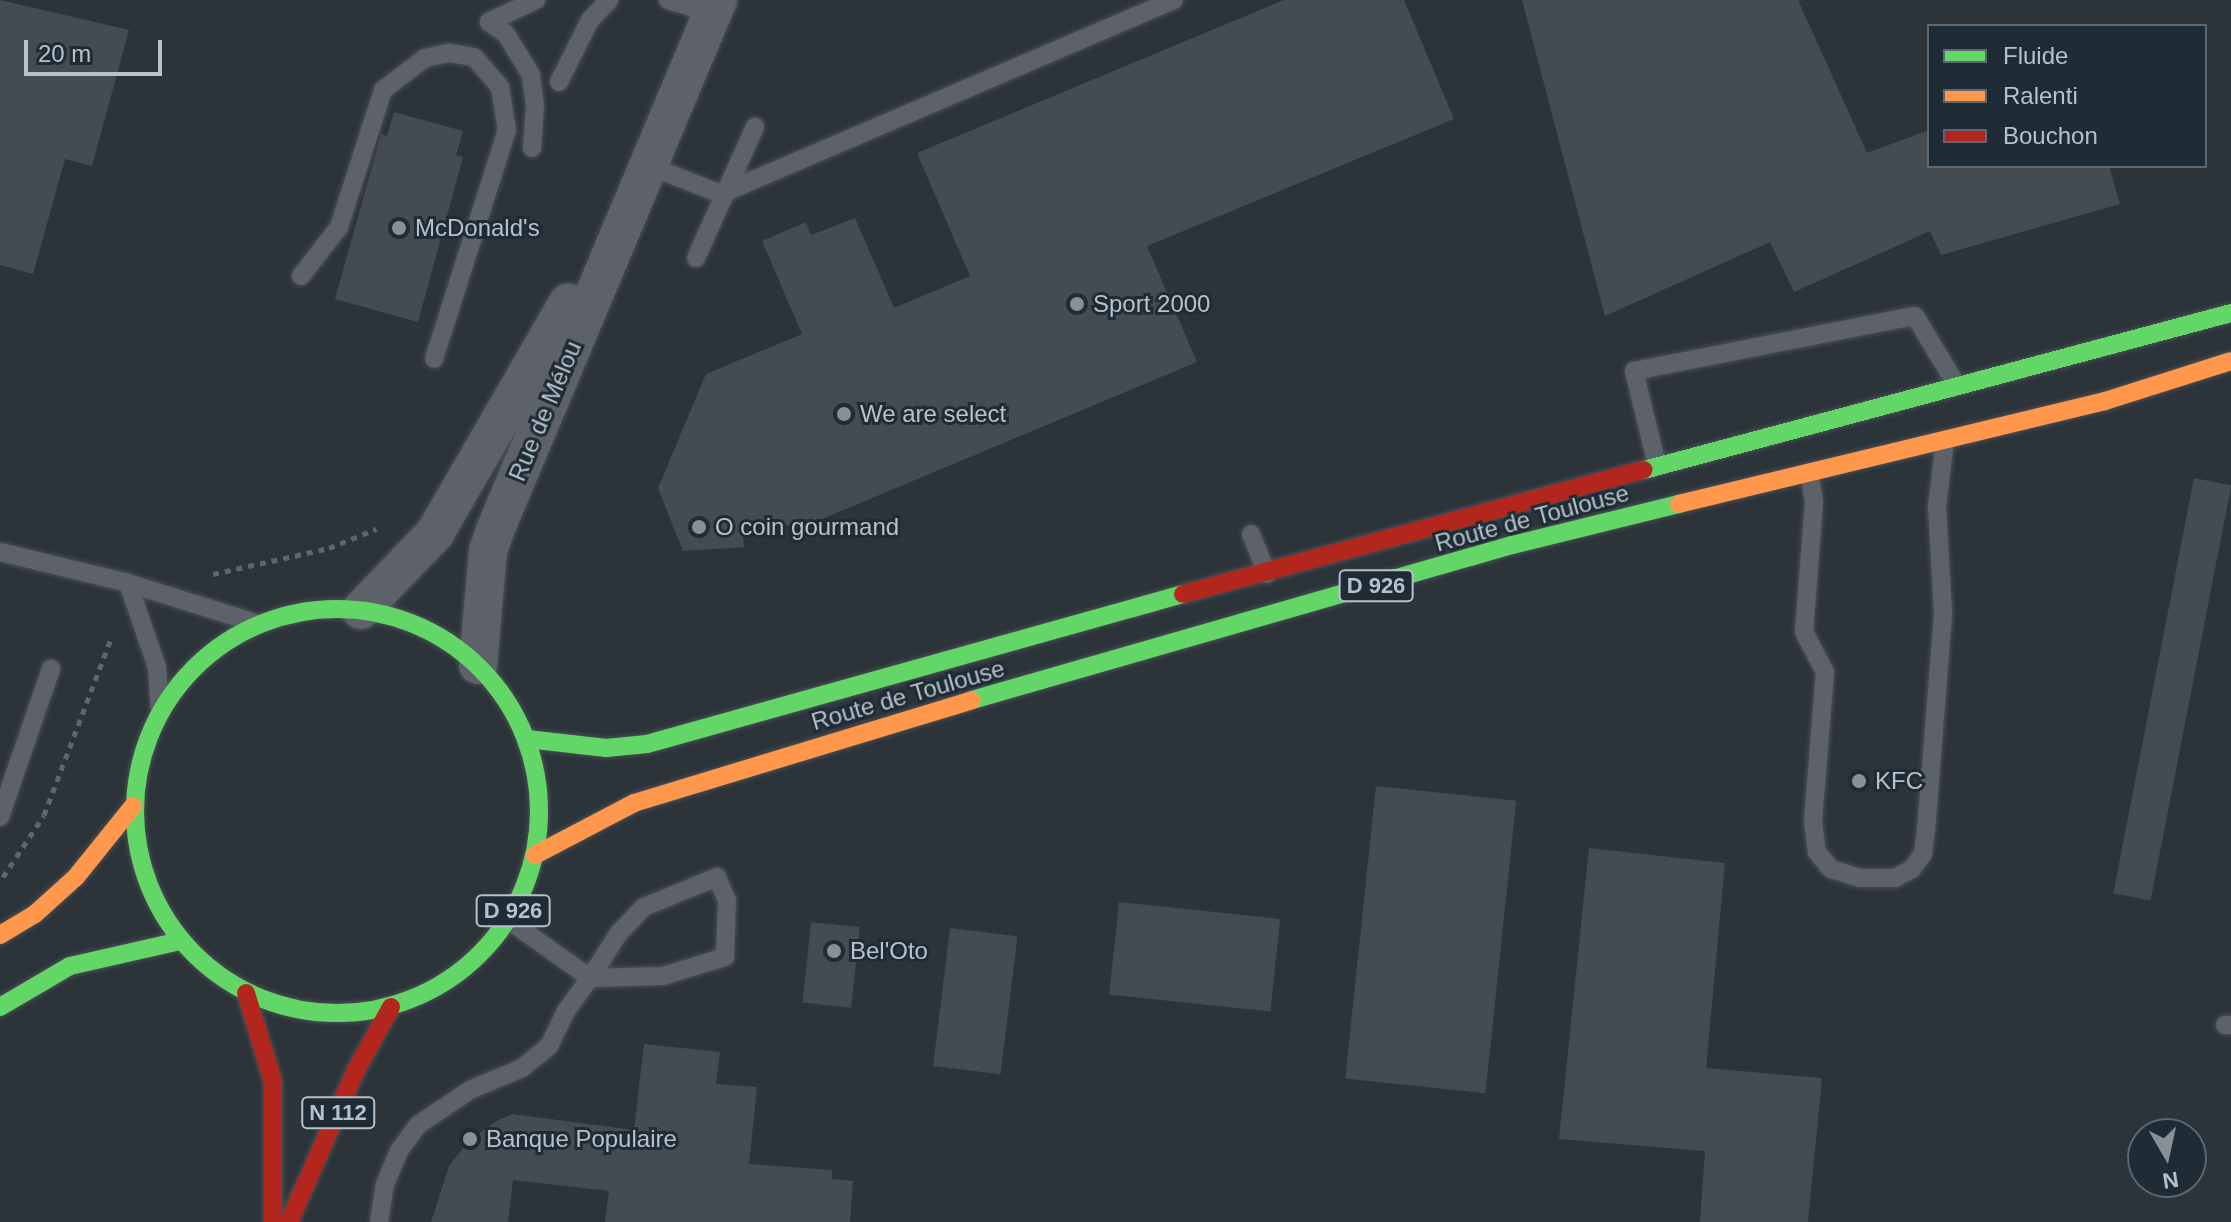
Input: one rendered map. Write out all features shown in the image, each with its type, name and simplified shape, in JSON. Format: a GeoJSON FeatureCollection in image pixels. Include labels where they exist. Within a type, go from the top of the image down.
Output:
{"type":"FeatureCollection","features":[{"type":"Feature","properties":{"kind":"main road","name":"D 926"},"geometry":{"type":"LineString","coordinates":[[527,739],[606,748],[647,744],[1266,570],[2231,313]]}},
{"type":"Feature","properties":{"kind":"main road","name":"Route de Toulouse"},"geometry":{"type":"LineString","coordinates":[[535,855],[634,803],[715,777],[1512,545],[2105,401],[2231,361]]}},
{"type":"Feature","properties":{"kind":"main road","name":"D 926"},"geometry":{"type":"LineString","coordinates":[[361,610],[404,620],[443,638],[478,665],[507,699],[527,739],[540,796],[535,855],[508,920],[477,959],[437,988],[391,1007],[330,1013],[293,1009],[246,993],[210,970],[180,941],[150,889],[138,855],[133,806],[143,749],[160,711],[184,677],[216,649],[259,624],[309,611],[361,610]]}},
{"type":"Feature","properties":{"kind":"main road"},"geometry":{"type":"LineString","coordinates":[[0,935],[35,914],[76,877],[133,806]]}},
{"type":"Feature","properties":{"kind":"main road"},"geometry":{"type":"LineString","coordinates":[[0,1007],[70,966],[180,941]]}},
{"type":"Feature","properties":{"kind":"main road","name":"N 112"},"geometry":{"type":"LineString","coordinates":[[246,993],[273,1082],[273,1222]]}},
{"type":"Feature","properties":{"kind":"main road","name":"N 112"},"geometry":{"type":"LineString","coordinates":[[289,1222],[356,1070],[391,1007]]}},
{"type":"Feature","properties":{"kind":"street","name":"Rue de Mélou"},"geometry":{"type":"LineString","coordinates":[[478,665],[488,551],[715,6]]}},
{"type":"Feature","properties":{"kind":"street","name":"Rue de Mélou"},"geometry":{"type":"LineString","coordinates":[[361,610],[435,533],[647,165]]}},
{"type":"Feature","properties":{"kind":"lane"},"geometry":{"type":"LineString","coordinates":[[532,148],[535,105],[531,75],[506,34],[489,22],[536,0]]}},
{"type":"Feature","properties":{"kind":"lane"},"geometry":{"type":"LineString","coordinates":[[559,82],[590,20],[609,0]]}},
{"type":"Feature","properties":{"kind":"lane"},"geometry":{"type":"LineString","coordinates":[[668,0],[715,6]]}},
{"type":"Feature","properties":{"kind":"lane"},"geometry":{"type":"LineString","coordinates":[[647,165],[721,194],[1174,0]]}},
{"type":"Feature","properties":{"kind":"lane"},"geometry":{"type":"LineString","coordinates":[[301,276],[339,227],[383,90],[425,58],[449,53],[474,57],[500,87],[507,130],[434,359]]}},
{"type":"Feature","properties":{"kind":"lane"},"geometry":{"type":"LineString","coordinates":[[696,258],[721,194],[755,127]]}},
{"type":"Feature","properties":{"kind":"lane"},"geometry":{"type":"LineString","coordinates":[[1657,465],[1634,371],[1915,316],[1958,388]]}},
{"type":"Feature","properties":{"kind":"lane"},"geometry":{"type":"LineString","coordinates":[[1809,473],[1814,502],[1804,632],[1825,672],[1813,821],[1817,852],[1831,869],[1860,878],[1895,878],[1912,869],[1923,854],[1926,831],[1943,613],[1937,507],[1945,440]]}},
{"type":"Feature","properties":{"kind":"lane"},"geometry":{"type":"LineString","coordinates":[[1251,534],[1266,570],[1277,615]]}},
{"type":"Feature","properties":{"kind":"lane"},"geometry":{"type":"LineString","coordinates":[[0,552],[128,583],[259,624]]}},
{"type":"Feature","properties":{"kind":"lane"},"geometry":{"type":"LineString","coordinates":[[128,583],[157,667],[160,711]]}},
{"type":"Feature","properties":{"kind":"lane"},"geometry":{"type":"LineString","coordinates":[[0,817],[51,669]]}},
{"type":"Feature","properties":{"kind":"lane"},"geometry":{"type":"LineString","coordinates":[[379,1222],[399,1151],[418,1125],[470,1090],[531,1061],[549,1046],[590,978],[619,933],[644,907],[717,877],[727,900],[725,957],[663,976],[590,978],[508,920]]}},
{"type":"Feature","properties":{"kind":"path"},"geometry":{"type":"LineString","coordinates":[[200,578],[329,548],[382,526]]}},
{"type":"Feature","properties":{"kind":"path"},"geometry":{"type":"LineString","coordinates":[[0,881],[44,815],[116,628]]}},
{"type":"Feature","properties":{"kind":"building"},"geometry":{"type":"Polygon","coordinates":[[[0,0],[129,30],[92,166],[65,159],[33,274],[0,265],[0,0]]]}},
{"type":"Feature","properties":{"kind":"building"},"geometry":{"type":"Polygon","coordinates":[[[1284,0],[1404,0],[1454,119],[1147,246],[1197,362],[810,524],[742,528],[744,547],[683,551],[658,488],[706,374],[802,334],[762,241],[806,222],[811,235],[855,218],[894,308],[970,276],[917,153],[1284,0]]]}},
{"type":"Feature","properties":{"kind":"building"},"geometry":{"type":"Polygon","coordinates":[[[1522,0],[1798,0],[1867,153],[1927,131],[1927,168],[2110,168],[2120,204],[1941,255],[1930,231],[1794,292],[1770,242],[1605,316],[1522,0]]]}},
{"type":"Feature","properties":{"kind":"building","name":"McDonald's"},"geometry":{"type":"Polygon","coordinates":[[[394,112],[463,131],[456,155],[463,157],[418,322],[335,299],[381,134],[387,136],[394,112]]]}},
{"type":"Feature","properties":{"kind":"building"},"geometry":{"type":"Polygon","coordinates":[[[2194,478],[2231,487],[2151,900],[2113,893],[2194,478]]]}},
{"type":"Feature","properties":{"kind":"building"},"geometry":{"type":"Polygon","coordinates":[[[1376,786],[1516,801],[1485,1093],[1345,1078],[1376,786]]]}},
{"type":"Feature","properties":{"kind":"building"},"geometry":{"type":"Polygon","coordinates":[[[1589,848],[1725,863],[1706,1068],[1822,1078],[1808,1222],[1700,1222],[1705,1151],[1559,1139],[1589,848]]]}},
{"type":"Feature","properties":{"kind":"building"},"geometry":{"type":"Polygon","coordinates":[[[1119,902],[1280,919],[1270,1011],[1109,994],[1119,902]]]}},
{"type":"Feature","properties":{"kind":"building","name":"Bel'Oto"},"geometry":{"type":"Polygon","coordinates":[[[811,922],[860,927],[851,1008],[803,1003],[811,922]]]}},
{"type":"Feature","properties":{"kind":"building"},"geometry":{"type":"Polygon","coordinates":[[[950,928],[1017,936],[1001,1074],[933,1066],[950,928]]]}},
{"type":"Feature","properties":{"kind":"building"},"geometry":{"type":"Polygon","coordinates":[[[644,1044],[720,1052],[716,1084],[757,1087],[749,1164],[832,1170],[832,1179],[853,1181],[850,1222],[605,1222],[609,1191],[513,1180],[508,1222],[431,1222],[449,1166],[470,1139],[512,1114],[634,1130],[644,1044]]]}},
{"type":"Feature","properties":{"kind":"traffic: fast"},"geometry":{"type":"LineString","coordinates":[[1644,470],[2231,313]]}},
{"type":"Feature","properties":{"kind":"traffic: fast"},"geometry":{"type":"LineString","coordinates":[[972,700],[1512,545],[1679,504]]}},
{"type":"Feature","properties":{"kind":"traffic: fast"},"geometry":{"type":"LineString","coordinates":[[527,739],[606,748],[647,744],[1183,594]]}},
{"type":"Feature","properties":{"kind":"traffic: fast"},"geometry":{"type":"LineString","coordinates":[[337,609],[376,613],[414,624],[449,643],[480,668],[505,699],[524,734],[535,772],[539,811],[535,850],[524,888],[505,923],[480,954],[449,979],[414,998],[376,1009],[337,1013],[298,1009],[260,998],[225,979],[194,954],[169,923],[150,888],[139,850],[135,811],[139,772],[150,734],[169,699],[194,668],[225,643],[260,624],[298,613],[337,609]]}},
{"type":"Feature","properties":{"kind":"traffic: fast"},"geometry":{"type":"LineString","coordinates":[[0,1007],[70,966],[180,941]]}},
{"type":"Feature","properties":{"kind":"traffic: slow"},"geometry":{"type":"LineString","coordinates":[[1679,504],[2105,401],[2231,361]]}},
{"type":"Feature","properties":{"kind":"traffic: slow"},"geometry":{"type":"LineString","coordinates":[[535,855],[634,803],[972,700]]}},
{"type":"Feature","properties":{"kind":"traffic: slow"},"geometry":{"type":"LineString","coordinates":[[0,935],[35,914],[76,877],[133,806]]}},
{"type":"Feature","properties":{"kind":"traffic: jam"},"geometry":{"type":"LineString","coordinates":[[1183,594],[1644,470]]}},
{"type":"Feature","properties":{"kind":"traffic: jam"},"geometry":{"type":"LineString","coordinates":[[246,993],[273,1082],[273,1222]]}},
{"type":"Feature","properties":{"kind":"traffic: jam"},"geometry":{"type":"LineString","coordinates":[[289,1222],[356,1070],[391,1007]]}},
{"type":"Feature","properties":{"kind":"place","name":"McDonald's"},"geometry":{"type":"Point","coordinates":[399,228]}},
{"type":"Feature","properties":{"kind":"place","name":"Sport 2000"},"geometry":{"type":"Point","coordinates":[1077,304]}},
{"type":"Feature","properties":{"kind":"place","name":"We are select"},"geometry":{"type":"Point","coordinates":[844,414]}},
{"type":"Feature","properties":{"kind":"place","name":"O coin gourmand"},"geometry":{"type":"Point","coordinates":[699,527]}},
{"type":"Feature","properties":{"kind":"place","name":"KFC"},"geometry":{"type":"Point","coordinates":[1859,781]}},
{"type":"Feature","properties":{"kind":"place","name":"Bel'Oto"},"geometry":{"type":"Point","coordinates":[834,951]}},
{"type":"Feature","properties":{"kind":"place","name":"Banque Populaire"},"geometry":{"type":"Point","coordinates":[470,1139]}}]}
